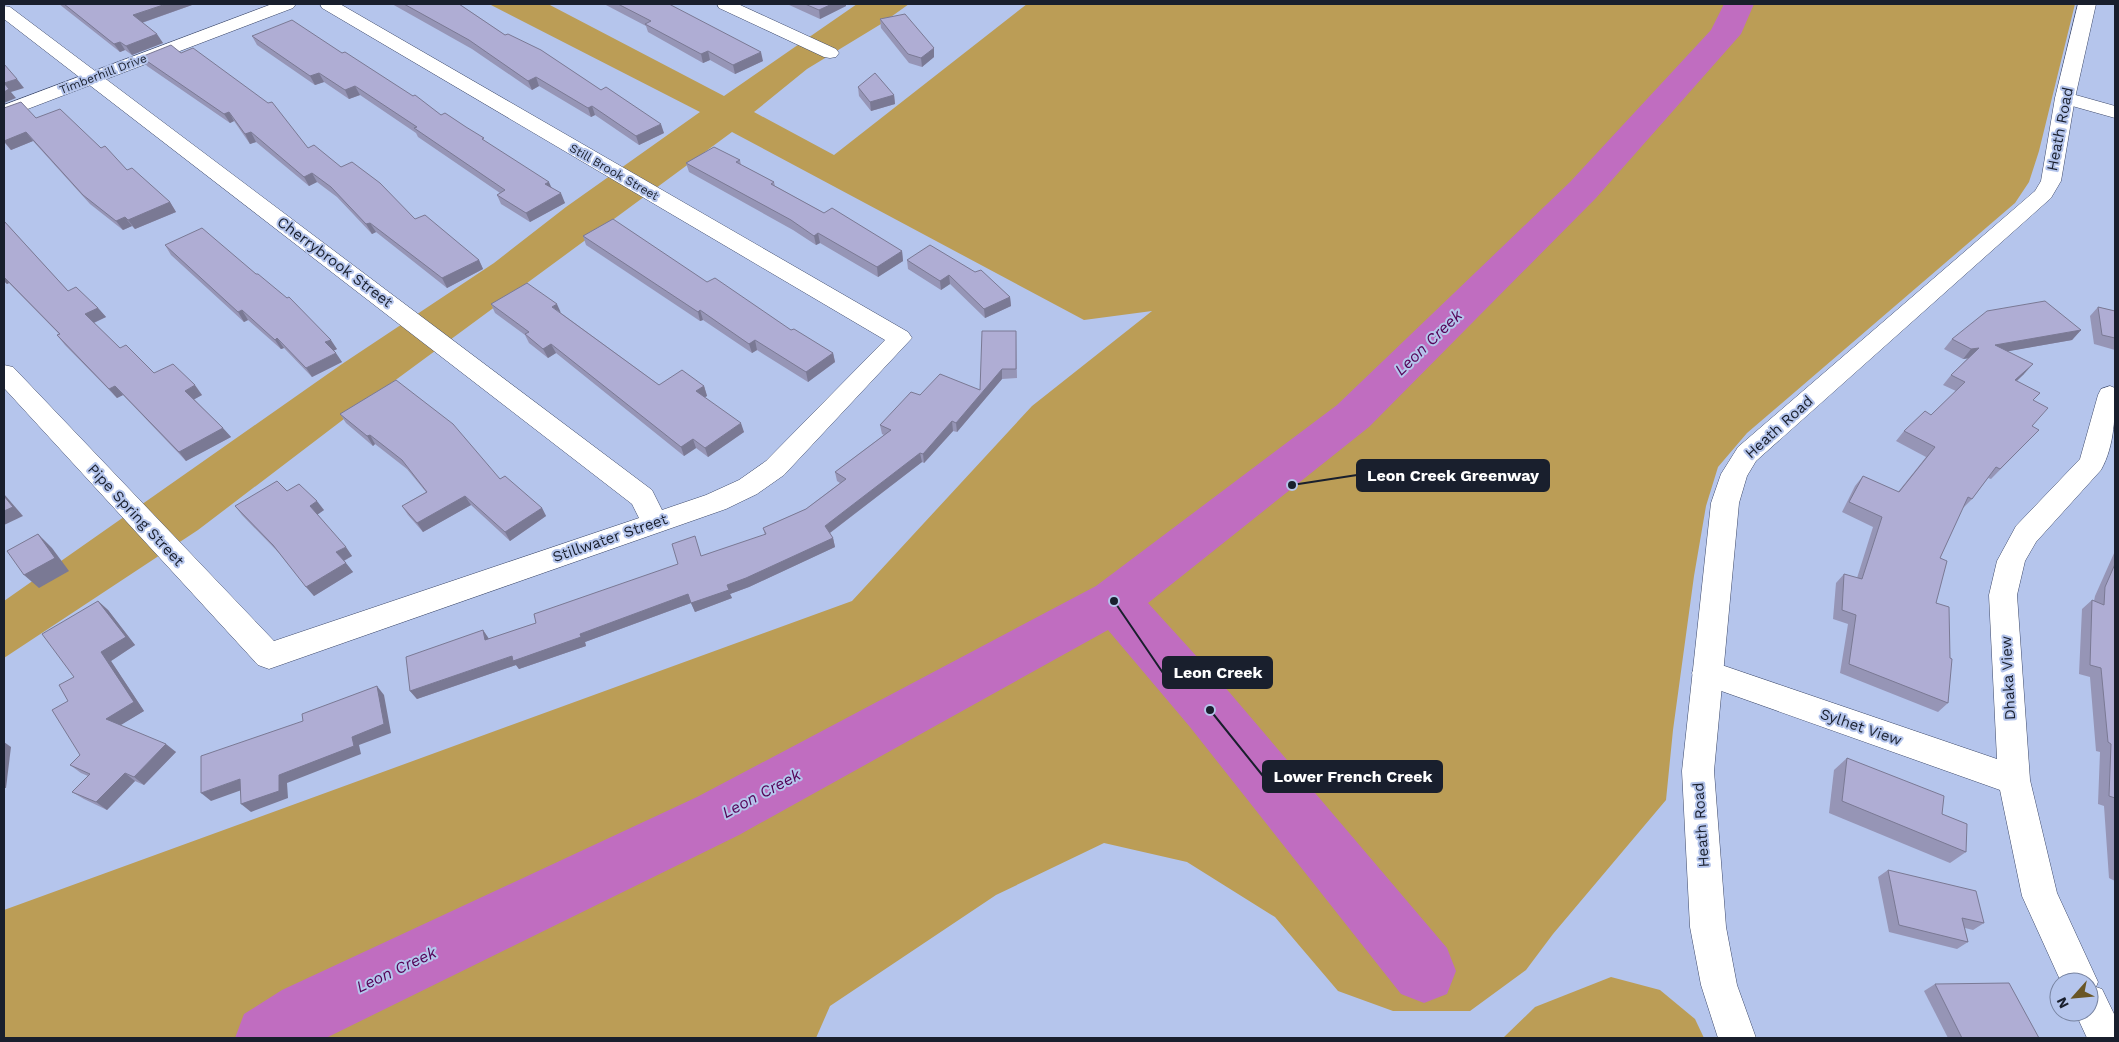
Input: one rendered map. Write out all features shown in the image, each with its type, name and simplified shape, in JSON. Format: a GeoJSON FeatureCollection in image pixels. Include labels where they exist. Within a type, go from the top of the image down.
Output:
{"type":"FeatureCollection","features":[{"type":"Feature","properties":{"kind":"street","name":"Timberhill Drive"},"geometry":{"type":"LineString","coordinates":[[4,112],[287,4]]}},
{"type":"Feature","properties":{"kind":"street","name":"Still Brook Street"},"geometry":{"type":"LineString","coordinates":[[328,4],[900,338]]}},
{"type":"Feature","properties":{"kind":"street"},"geometry":{"type":"LineString","coordinates":[[725,4],[830,52]]}},
{"type":"Feature","properties":{"kind":"street","name":"Heath Road"},"geometry":{"type":"LineString","coordinates":[[1737,1038],[1719,985],[1708,927],[1698,771],[1725,502],[1734,474],[1747,454],[2044,194],[2050,181],[2087,4]]}},
{"type":"Feature","properties":{"kind":"street","name":"Cherrybrook Street"},"geometry":{"type":"LineString","coordinates":[[4,11],[642,497],[656,523]]}},
{"type":"Feature","properties":{"kind":"street"},"geometry":{"type":"LineString","coordinates":[[2066,98],[2115,112]]}},
{"type":"Feature","properties":{"kind":"street","name":"Stillwater Street"},"geometry":{"type":"LineString","coordinates":[[269,656],[716,502],[748,487],[775,468],[900,338]]}},
{"type":"Feature","properties":{"kind":"street","name":"Pipe Spring Street"},"geometry":{"type":"LineString","coordinates":[[4,373],[269,656]]}},
{"type":"Feature","properties":{"kind":"street","name":"Dhaka View"},"geometry":{"type":"LineString","coordinates":[[2075,972],[2040,896],[2014,780],[2003,596],[2011,561],[2026,534],[2092,463],[2110,395]]}},
{"type":"Feature","properties":{"kind":"street","name":"Sylhet View"},"geometry":{"type":"LineString","coordinates":[[1707,673],[2014,780]]}},
{"type":"Feature","properties":{"kind":"street"},"geometry":{"type":"LineString","coordinates":[[2098,1022],[2106,1038]]}},
{"type":"Feature","properties":{"kind":"shaded area"},"geometry":{"type":"Polygon","coordinates":[[[489,4],[548,4],[724,96],[857,4],[909,4],[881,24],[807,69],[754,112],[834,155],[1027,4],[2075,4],[2039,151],[2029,182],[2015,203],[1747,433],[1718,467],[1706,506],[1694,576],[1673,730],[1666,800],[1553,934],[1526,970],[1470,1011],[1393,1011],[1338,991],[1275,917],[1187,862],[1104,843],[996,895],[830,1006],[816,1038],[4,1038],[4,910],[852,601],[1032,406],[1152,311],[1084,320],[732,132],[382,390],[198,530],[4,658],[4,601],[342,364],[494,263],[566,207],[700,112],[489,4]]]}},
{"type":"Feature","properties":{"kind":"shaded area"},"geometry":{"type":"Polygon","coordinates":[[[1611,977],[1660,990],[1695,1019],[1704,1038],[1503,1038],[1535,1007],[1611,977]]]}},
{"type":"Feature","properties":{"kind":"building"},"geometry":{"type":"Polygon","coordinates":[[[64,4],[166,4],[133,15],[157,34],[126,46],[120,42],[114,44],[64,4]]]}},
{"type":"Feature","properties":{"kind":"building"},"geometry":{"type":"Polygon","coordinates":[[[404,4],[459,4],[505,35],[508,34],[541,50],[601,90],[606,87],[661,124],[636,136],[592,106],[588,108],[536,77],[528,81],[469,40],[404,4]]]}},
{"type":"Feature","properties":{"kind":"building"},"geometry":{"type":"Polygon","coordinates":[[[618,4],[669,4],[761,52],[733,65],[708,51],[701,54],[645,24],[651,21],[618,4]]]}},
{"type":"Feature","properties":{"kind":"building"},"geometry":{"type":"Polygon","coordinates":[[[805,4],[832,4],[819,10],[805,4]]]}},
{"type":"Feature","properties":{"kind":"building"},"geometry":{"type":"Polygon","coordinates":[[[905,14],[934,48],[921,58],[908,54],[880,19],[905,14]]]}},
{"type":"Feature","properties":{"kind":"building"},"geometry":{"type":"Polygon","coordinates":[[[292,20],[342,53],[345,52],[413,96],[415,95],[441,115],[445,113],[484,138],[482,139],[549,182],[545,184],[561,193],[526,213],[497,195],[505,190],[414,128],[417,127],[355,86],[345,90],[319,73],[310,76],[252,36],[292,20]]]}},
{"type":"Feature","properties":{"kind":"building"},"geometry":{"type":"Polygon","coordinates":[[[171,45],[181,53],[193,48],[268,103],[272,102],[308,148],[314,145],[341,167],[352,162],[380,183],[415,219],[425,215],[479,260],[442,278],[370,223],[366,224],[331,187],[312,173],[304,177],[251,132],[245,134],[229,112],[224,114],[141,57],[171,45]]]}},
{"type":"Feature","properties":{"kind":"building"},"geometry":{"type":"Polygon","coordinates":[[[4,64],[17,79],[4,83],[4,64]]]}},
{"type":"Feature","properties":{"kind":"building"},"geometry":{"type":"Polygon","coordinates":[[[875,73],[894,95],[870,102],[858,87],[875,73]]]}},
{"type":"Feature","properties":{"kind":"building"},"geometry":{"type":"Polygon","coordinates":[[[4,83],[9,89],[4,92],[4,83]]]}},
{"type":"Feature","properties":{"kind":"building"},"geometry":{"type":"Polygon","coordinates":[[[21,102],[36,118],[60,109],[101,148],[105,146],[127,170],[132,168],[170,202],[128,220],[125,217],[116,221],[83,195],[26,132],[4,141],[4,108],[21,102]]]}},
{"type":"Feature","properties":{"kind":"building"},"geometry":{"type":"Polygon","coordinates":[[[714,147],[740,160],[736,162],[774,182],[771,184],[824,213],[832,208],[902,251],[877,267],[818,233],[814,236],[791,220],[686,163],[714,147]]]}},
{"type":"Feature","properties":{"kind":"building"},"geometry":{"type":"Polygon","coordinates":[[[613,219],[707,282],[715,278],[791,330],[794,329],[833,353],[806,372],[755,340],[749,344],[700,310],[698,312],[583,236],[613,219]]]}},
{"type":"Feature","properties":{"kind":"building"},"geometry":{"type":"Polygon","coordinates":[[[4,221],[68,291],[76,287],[98,308],[85,314],[120,348],[126,345],[154,373],[173,364],[195,385],[185,391],[223,428],[179,452],[115,386],[109,389],[57,335],[60,334],[4,277],[4,221]]]}},
{"type":"Feature","properties":{"kind":"building"},"geometry":{"type":"Polygon","coordinates":[[[202,228],[256,274],[287,298],[289,297],[331,340],[325,342],[336,353],[306,368],[277,338],[275,340],[242,310],[238,312],[165,245],[202,228]]]}},
{"type":"Feature","properties":{"kind":"building"},"geometry":{"type":"Polygon","coordinates":[[[930,245],[975,272],[981,270],[1010,297],[984,309],[949,275],[940,281],[907,260],[930,245]]]}},
{"type":"Feature","properties":{"kind":"building"},"geometry":{"type":"Polygon","coordinates":[[[527,283],[557,304],[552,307],[659,385],[682,370],[704,386],[696,391],[741,423],[705,448],[693,439],[681,447],[551,344],[543,349],[525,334],[529,332],[491,304],[527,283]]]}},
{"type":"Feature","properties":{"kind":"building"},"geometry":{"type":"Polygon","coordinates":[[[2045,301],[2081,330],[1995,345],[2033,364],[2015,380],[2040,393],[2033,400],[2048,408],[2032,426],[2039,430],[2000,469],[1996,467],[1972,499],[1968,497],[1940,558],[1947,561],[1936,603],[1949,607],[1950,658],[1952,659],[1948,703],[1849,664],[1856,615],[1842,610],[1844,574],[1862,579],[1882,517],[1849,502],[1863,476],[1899,492],[1935,447],[1904,431],[1925,411],[1931,415],[1965,382],[1951,375],[1979,348],[1971,349],[1952,339],[1987,311],[2045,301]]]}},
{"type":"Feature","properties":{"kind":"building"},"geometry":{"type":"Polygon","coordinates":[[[2098,307],[2115,311],[2115,338],[2102,335],[2098,307]]]}},
{"type":"Feature","properties":{"kind":"building"},"geometry":{"type":"Polygon","coordinates":[[[982,331],[1016,331],[1016,369],[1002,369],[956,423],[952,421],[923,454],[920,453],[825,526],[833,538],[727,585],[729,590],[691,603],[688,594],[580,634],[581,637],[513,661],[512,656],[410,691],[406,657],[483,630],[485,640],[536,623],[534,614],[678,564],[672,544],[695,536],[701,556],[766,534],[763,528],[806,509],[846,479],[835,472],[891,430],[880,425],[911,392],[920,395],[940,374],[980,390],[982,331]]]}},
{"type":"Feature","properties":{"kind":"building"},"geometry":{"type":"Polygon","coordinates":[[[396,380],[453,424],[500,479],[505,476],[542,508],[505,532],[465,496],[417,523],[402,506],[427,492],[402,460],[370,435],[367,436],[340,414],[396,380]]]}},
{"type":"Feature","properties":{"kind":"building"},"geometry":{"type":"Polygon","coordinates":[[[277,481],[287,491],[299,484],[317,501],[310,506],[346,547],[336,552],[346,563],[306,587],[273,545],[235,506],[277,481]]]}},
{"type":"Feature","properties":{"kind":"building"},"geometry":{"type":"Polygon","coordinates":[[[4,496],[13,507],[4,511],[4,496]]]}},
{"type":"Feature","properties":{"kind":"building"},"geometry":{"type":"Polygon","coordinates":[[[38,534],[55,558],[24,575],[7,551],[38,534]]]}},
{"type":"Feature","properties":{"kind":"building"},"geometry":{"type":"Polygon","coordinates":[[[2115,564],[2115,798],[2109,796],[2111,744],[2108,742],[2101,668],[2090,665],[2092,600],[2104,605],[2105,587],[2115,564]]]}},
{"type":"Feature","properties":{"kind":"building"},"geometry":{"type":"Polygon","coordinates":[[[98,601],[126,637],[101,652],[134,702],[106,719],[166,744],[134,777],[125,773],[96,802],[72,792],[90,774],[70,765],[80,755],[52,710],[68,701],[59,685],[74,677],[42,634],[98,601]]]}},
{"type":"Feature","properties":{"kind":"building"},"geometry":{"type":"Polygon","coordinates":[[[377,686],[384,724],[352,737],[354,746],[279,775],[279,791],[241,804],[240,779],[201,793],[201,756],[303,721],[302,714],[377,686]]]}},
{"type":"Feature","properties":{"kind":"building"},"geometry":{"type":"Polygon","coordinates":[[[1847,758],[1944,796],[1942,814],[1967,824],[1966,852],[1842,801],[1847,758]]]}},
{"type":"Feature","properties":{"kind":"building"},"geometry":{"type":"Polygon","coordinates":[[[1888,870],[1976,891],[1984,923],[1962,918],[1968,942],[1899,925],[1888,870]]]}},
{"type":"Feature","properties":{"kind":"building"},"geometry":{"type":"Polygon","coordinates":[[[2009,983],[2039,1038],[1962,1038],[1935,984],[2009,983]]]}},
{"type":"Feature","properties":{"kind":"waterway","name":"Leon Creek"},"geometry":{"type":"LineString","coordinates":[[1114,601],[1353,416],[1583,190],[1725,34],[1739,4]]}},
{"type":"Feature","properties":{"kind":"waterway","name":"Leon Creek"},"geometry":{"type":"LineString","coordinates":[[268,1038],[305,1013],[718,816],[1114,601]]}},
{"type":"Feature","properties":{"kind":"waterway"},"geometry":{"type":"LineString","coordinates":[[1114,601],[1210,710],[1424,971]]}},
{"type":"Feature","properties":{"kind":"place","name":"Leon Creek Greenway"},"geometry":{"type":"Point","coordinates":[1292,485]}},
{"type":"Feature","properties":{"kind":"place","name":"Leon Creek"},"geometry":{"type":"Point","coordinates":[1114,601]}},
{"type":"Feature","properties":{"kind":"place","name":"Lower French Creek"},"geometry":{"type":"Point","coordinates":[1210,710]}}]}
